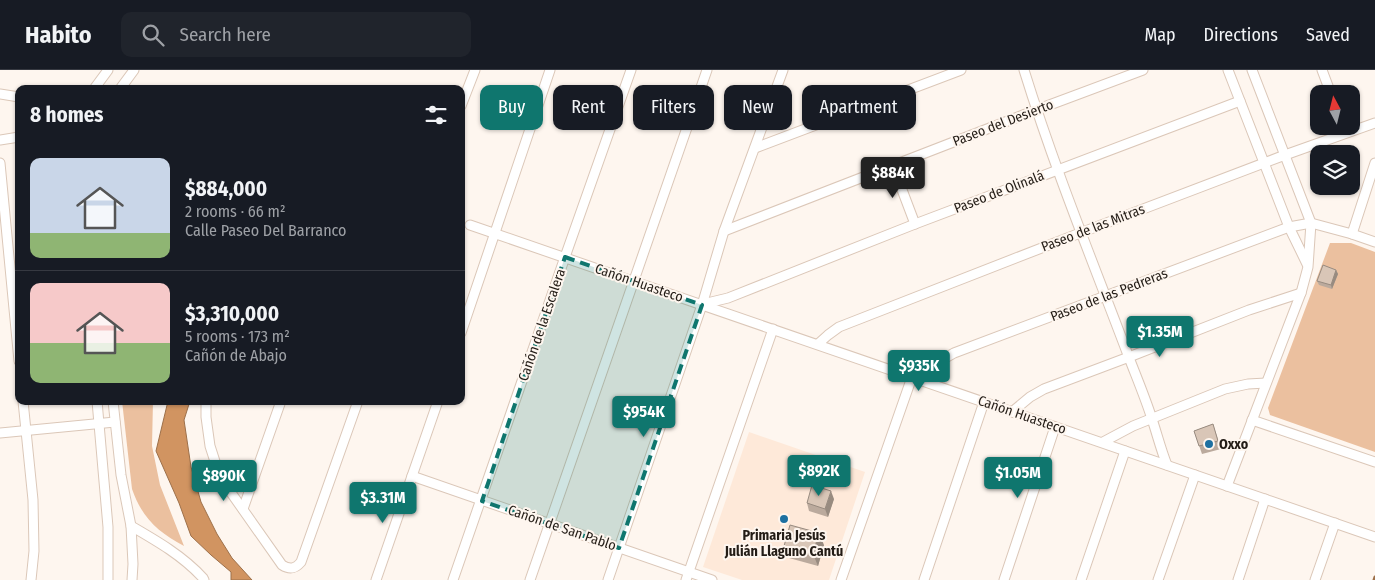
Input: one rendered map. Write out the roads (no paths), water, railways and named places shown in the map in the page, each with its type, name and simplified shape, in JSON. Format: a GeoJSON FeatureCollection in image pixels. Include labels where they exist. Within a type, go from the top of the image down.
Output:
{"type":"FeatureCollection","features":[{"type":"Feature","properties":{"kind":"street"},"geometry":{"type":"LineString","coordinates":[[97,85],[108,70]]}},
{"type":"Feature","properties":{"kind":"street"},"geometry":{"type":"LineString","coordinates":[[123,85],[134,70]]}},
{"type":"Feature","properties":{"kind":"street"},"geometry":{"type":"LineString","coordinates":[[465,95],[475,70]]}},
{"type":"Feature","properties":{"kind":"street"},"geometry":{"type":"LineString","coordinates":[[465,322],[550,70]]}},
{"type":"Feature","properties":{"kind":"street","name":"Cañón de la Escalera"},"geometry":{"type":"LineString","coordinates":[[453,580],[631,70]]}},
{"type":"Feature","properties":{"kind":"street"},"geometry":{"type":"LineString","coordinates":[[530,580],[707,70]]}},
{"type":"Feature","properties":{"kind":"street"},"geometry":{"type":"LineString","coordinates":[[608,580],[702,304],[724,232],[783,70]]}},
{"type":"Feature","properties":{"kind":"street"},"geometry":{"type":"LineString","coordinates":[[755,148],[961,70]]}},
{"type":"Feature","properties":{"kind":"street"},"geometry":{"type":"LineString","coordinates":[[1024,70],[1036,110],[1080,233],[1129,357],[1167,465]]}},
{"type":"Feature","properties":{"kind":"street","name":"Paseo del Desierto"},"geometry":{"type":"LineString","coordinates":[[724,232],[1143,70]]}},
{"type":"Feature","properties":{"kind":"street"},"geometry":{"type":"LineString","coordinates":[[1228,70],[1289,227],[1308,267]]}},
{"type":"Feature","properties":{"kind":"street"},"geometry":{"type":"LineString","coordinates":[[1227,486],[1301,293],[1308,267],[1311,223],[1252,70]]}},
{"type":"Feature","properties":{"kind":"street"},"geometry":{"type":"LineString","coordinates":[[1322,70],[1328,85]]}},
{"type":"Feature","properties":{"kind":"street"},"geometry":{"type":"LineString","coordinates":[[0,94],[15,97]]}},
{"type":"Feature","properties":{"kind":"street","name":"Paseo de Olinalá"},"geometry":{"type":"LineString","coordinates":[[702,304],[728,298],[916,224],[1240,101]]}},
{"type":"Feature","properties":{"kind":"street","name":"Paseo de las Mitras"},"geometry":{"type":"LineString","coordinates":[[1360,126],[1375,123]]}},
{"type":"Feature","properties":{"kind":"street","name":"Paseo de las Mitras"},"geometry":{"type":"LineString","coordinates":[[818,344],[839,327],[1333,135]]}},
{"type":"Feature","properties":{"kind":"street"},"geometry":{"type":"LineString","coordinates":[[0,140],[15,138]]}},
{"type":"Feature","properties":{"kind":"street"},"geometry":{"type":"LineString","coordinates":[[0,162],[15,319]]}},
{"type":"Feature","properties":{"kind":"street"},"geometry":{"type":"LineString","coordinates":[[1352,234],[1375,163]]}},
{"type":"Feature","properties":{"kind":"street"},"geometry":{"type":"LineString","coordinates":[[893,166],[916,224]]}},
{"type":"Feature","properties":{"kind":"street"},"geometry":{"type":"LineString","coordinates":[[1311,223],[1375,242]]}},
{"type":"Feature","properties":{"kind":"street","name":"Paseo de las Pedreras"},"geometry":{"type":"LineString","coordinates":[[912,377],[954,354],[1289,227],[1311,223]]}},
{"type":"Feature","properties":{"kind":"street","name":"Cañón Huasteco"},"geometry":{"type":"LineString","coordinates":[[470,225],[1375,537]]}},
{"type":"Feature","properties":{"kind":"street"},"geometry":{"type":"LineString","coordinates":[[1012,412],[1030,397],[1044,389],[1249,310],[1301,293]]}},
{"type":"Feature","properties":{"kind":"street"},"geometry":{"type":"LineString","coordinates":[[687,576],[773,329]]}},
{"type":"Feature","properties":{"kind":"street"},"geometry":{"type":"LineString","coordinates":[[841,580],[912,377]]}},
{"type":"Feature","properties":{"kind":"street"},"geometry":{"type":"LineString","coordinates":[[1103,442],[1133,426],[1225,389],[1248,384],[1266,383]]}},
{"type":"Feature","properties":{"kind":"street"},"geometry":{"type":"LineString","coordinates":[[924,580],[984,402]]}},
{"type":"Feature","properties":{"kind":"street"},"geometry":{"type":"LineString","coordinates":[[22,405],[33,500],[34,551],[31,580]]}},
{"type":"Feature","properties":{"kind":"street"},"geometry":{"type":"LineString","coordinates":[[98,405],[108,527],[108,580]]}},
{"type":"Feature","properties":{"kind":"street"},"geometry":{"type":"LineString","coordinates":[[113,405],[121,475],[131,526],[132,580]]}},
{"type":"Feature","properties":{"kind":"street"},"geometry":{"type":"LineString","coordinates":[[206,405],[210,446],[220,476],[282,565],[287,568],[298,566],[301,562],[357,405]]}},
{"type":"Feature","properties":{"kind":"street"},"geometry":{"type":"LineString","coordinates":[[243,509],[280,405]]}},
{"type":"Feature","properties":{"kind":"street"},"geometry":{"type":"LineString","coordinates":[[376,580],[437,405]]}},
{"type":"Feature","properties":{"kind":"street"},"geometry":{"type":"LineString","coordinates":[[1252,420],[1375,462]]}},
{"type":"Feature","properties":{"kind":"street"},"geometry":{"type":"LineString","coordinates":[[0,433],[115,422]]}},
{"type":"Feature","properties":{"kind":"street"},"geometry":{"type":"LineString","coordinates":[[1004,580],[1056,427]]}},
{"type":"Feature","properties":{"kind":"street"},"geometry":{"type":"LineString","coordinates":[[1081,580],[1125,450]]}},
{"type":"Feature","properties":{"kind":"street"},"geometry":{"type":"LineString","coordinates":[[1158,580],[1195,474]]}},
{"type":"Feature","properties":{"kind":"street","name":"Cañón de San Pablo"},"geometry":{"type":"LineString","coordinates":[[412,476],[619,548],[687,576],[712,580]]}},
{"type":"Feature","properties":{"kind":"street"},"geometry":{"type":"LineString","coordinates":[[1238,580],[1265,499]]}},
{"type":"Feature","properties":{"kind":"street"},"geometry":{"type":"LineString","coordinates":[[1315,580],[1335,523]]}},
{"type":"Feature","properties":{"kind":"street"},"geometry":{"type":"LineString","coordinates":[[131,526],[164,545],[191,564],[204,580]]}},
{"type":"Feature","properties":{"kind":"place","name":"Oxxo"},"geometry":{"type":"Point","coordinates":[1209,444]}},
{"type":"Feature","properties":{"kind":"place","name":"Primaria Jesús Julián Llaguno Cantú"},"geometry":{"type":"Point","coordinates":[784,519]}}]}
